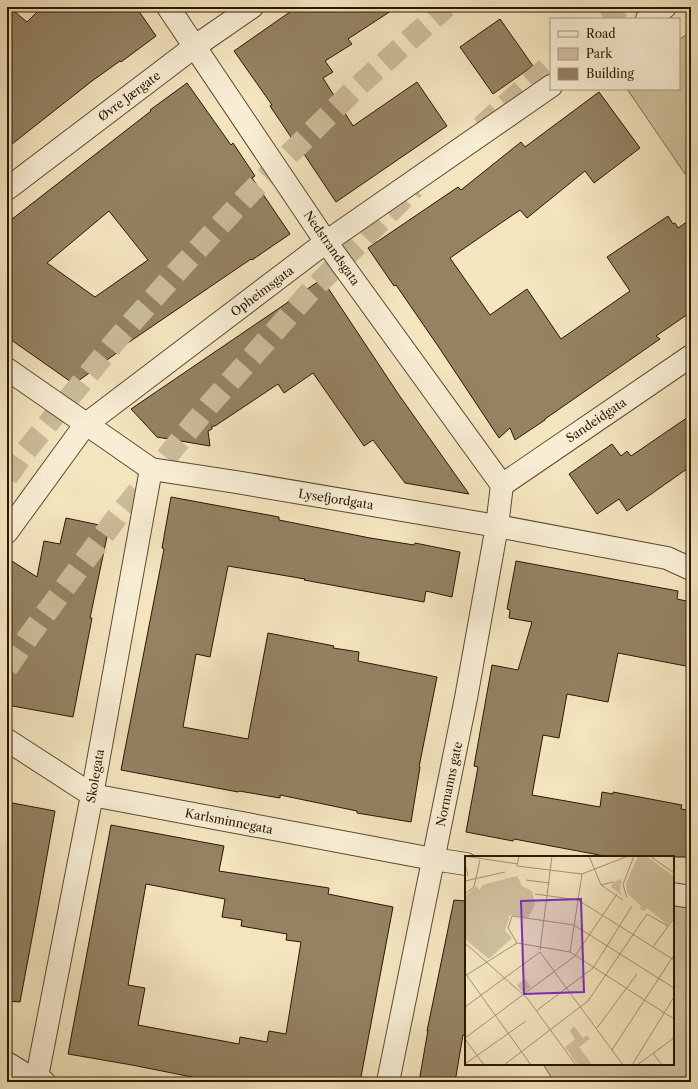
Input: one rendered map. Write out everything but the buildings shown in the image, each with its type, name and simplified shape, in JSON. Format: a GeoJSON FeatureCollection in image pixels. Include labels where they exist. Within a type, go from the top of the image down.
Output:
{"type":"FeatureCollection","features":[{"type":"Feature","properties":{"kind":"street","name":"Nedstrandsgata"},"geometry":{"type":"LineString","coordinates":[[168,7],[326,242],[502,485]]}},
{"type":"Feature","properties":{"kind":"street","name":"Øvre Jærgate"},"geometry":{"type":"LineString","coordinates":[[7,188],[194,47],[252,7]]}},
{"type":"Feature","properties":{"kind":"street"},"geometry":{"type":"LineString","coordinates":[[648,18],[664,7]]}},
{"type":"Feature","properties":{"kind":"street","name":"Opheimsgata"},"geometry":{"type":"LineString","coordinates":[[7,532],[86,425],[326,242],[550,87]]}},
{"type":"Feature","properties":{"kind":"street","name":"Sandeidgata"},"geometry":{"type":"LineString","coordinates":[[502,485],[691,356]]}},
{"type":"Feature","properties":{"kind":"street","name":"Lysefjordgata"},"geometry":{"type":"LineString","coordinates":[[7,369],[150,469],[497,526],[667,558],[691,569]]}},
{"type":"Feature","properties":{"kind":"street","name":"Skolegata"},"geometry":{"type":"LineString","coordinates":[[39,1082],[150,469]]}},
{"type":"Feature","properties":{"kind":"street","name":"Normanns gate"},"geometry":{"type":"LineString","coordinates":[[388,1082],[466,698],[497,526],[502,485]]}},
{"type":"Feature","properties":{"kind":"street","name":"Karlsminnegata"},"geometry":{"type":"LineString","coordinates":[[7,740],[92,794],[465,864]]}},
{"type":"Feature","properties":{"kind":"street"},"geometry":{"type":"LineString","coordinates":[[674,894],[691,897]]}},
{"type":"Feature","properties":{"kind":"street"},"geometry":{"type":"LineString","coordinates":[[7,1063],[39,1082]]}},
{"type":"Feature","properties":{"kind":"green space"},"geometry":{"type":"Polygon","coordinates":[[[691,31],[691,170],[685,174],[628,90],[680,90],[680,39],[691,31]]]}},
{"type":"Feature","properties":{"kind":"green space"},"geometry":{"type":"Polygon","coordinates":[[[674,902],[687,904],[689,917],[691,918],[691,1082],[554,1082],[544,1065],[674,1065],[674,902]]]}},
{"type":"Feature","properties":{"kind":"tunnel"},"geometry":{"type":"LineString","coordinates":[[7,477],[25,452],[118,338],[250,193],[354,90],[446,7]]}},
{"type":"Feature","properties":{"kind":"tunnel"},"geometry":{"type":"LineString","coordinates":[[606,18],[620,7]]}},
{"type":"Feature","properties":{"kind":"tunnel"},"geometry":{"type":"LineString","coordinates":[[481,127],[550,65]]}},
{"type":"Feature","properties":{"kind":"tunnel"},"geometry":{"type":"LineString","coordinates":[[7,668],[117,517],[210,404],[308,294],[414,188]]}}]}
